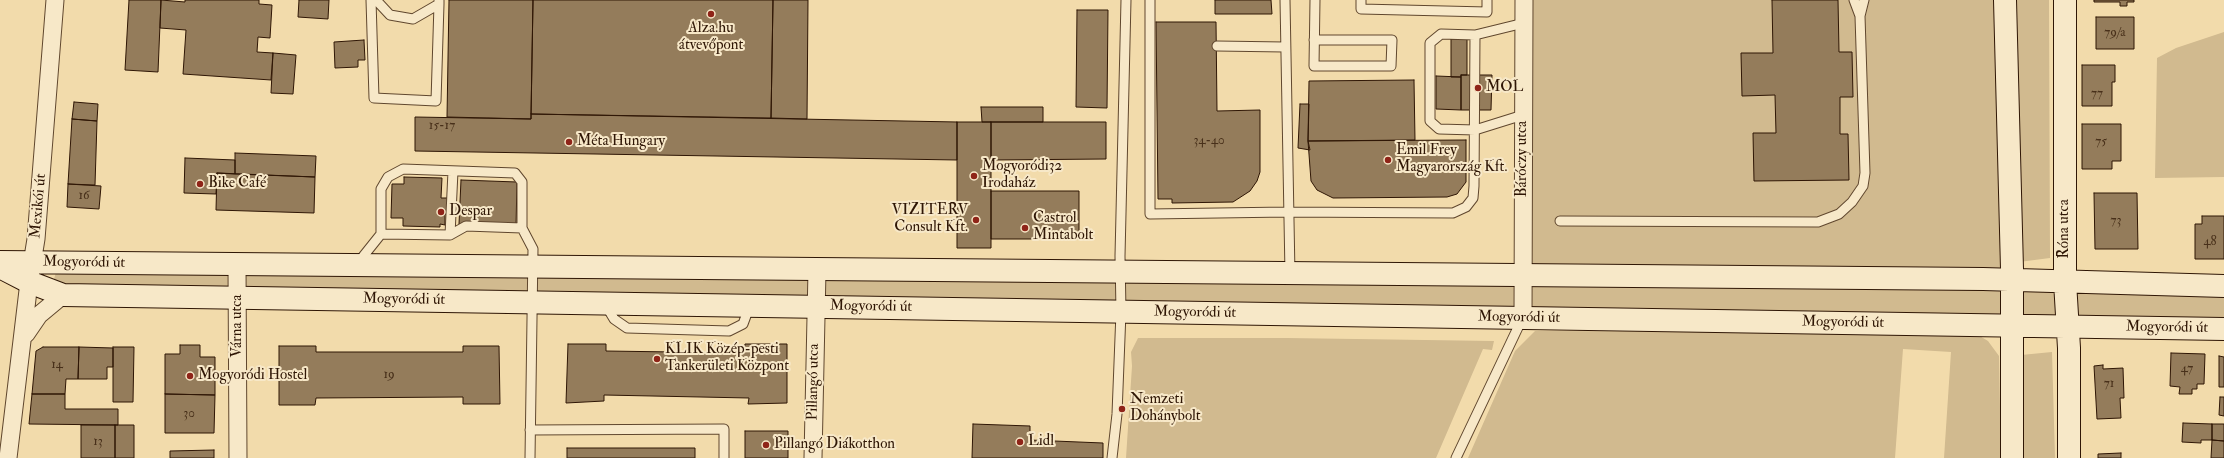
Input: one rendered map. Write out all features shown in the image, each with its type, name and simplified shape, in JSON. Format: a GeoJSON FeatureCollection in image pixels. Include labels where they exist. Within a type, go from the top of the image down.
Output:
{"type":"FeatureCollection","features":[{"type":"Feature","properties":{"kind":"street","name":"Mexikói út"},"geometry":{"type":"LineString","coordinates":[[8,458],[36,239],[55,0]]}},
{"type":"Feature","properties":{"kind":"street","name":"Báróczy utca"},"geometry":{"type":"LineString","coordinates":[[1523,318],[1524,0]]}},
{"type":"Feature","properties":{"kind":"street"},"geometry":{"type":"LineString","coordinates":[[2005,0],[2012,280],[2012,458]]}},
{"type":"Feature","properties":{"kind":"street","name":"Róna utca"},"geometry":{"type":"LineString","coordinates":[[2065,0],[2065,282],[2069,326],[2069,458]]}},
{"type":"Feature","properties":{"kind":"street","name":"Mogyoródi út"},"geometry":{"type":"LineString","coordinates":[[0,262],[31,272],[63,295],[2224,329]]}},
{"type":"Feature","properties":{"kind":"street","name":"Mogyoródi út"},"geometry":{"type":"LineString","coordinates":[[0,269],[31,272],[237,265],[2012,280],[2224,286]]}},
{"type":"Feature","properties":{"kind":"street","name":"Várna utca"},"geometry":{"type":"LineString","coordinates":[[237,265],[238,458]]}},
{"type":"Feature","properties":{"kind":"street"},"geometry":{"type":"LineString","coordinates":[[0,269],[12,280],[23,297],[27,312]]}},
{"type":"Feature","properties":{"kind":"street","name":"Mogyoródi út"},"geometry":{"type":"LineString","coordinates":[[815,306],[816,270]]}},
{"type":"Feature","properties":{"kind":"street"},"geometry":{"type":"LineString","coordinates":[[23,338],[39,315],[63,295]]}},
{"type":"Feature","properties":{"kind":"street","name":"Pillangó utca"},"geometry":{"type":"LineString","coordinates":[[813,458],[815,306]]}},
{"type":"Feature","properties":{"kind":"lane"},"geometry":{"type":"LineString","coordinates":[[371,0],[374,98],[436,101],[439,2]]}},
{"type":"Feature","properties":{"kind":"lane"},"geometry":{"type":"LineString","coordinates":[[376,0],[390,15],[413,19],[439,2]]}},
{"type":"Feature","properties":{"kind":"lane"},"geometry":{"type":"LineString","coordinates":[[1112,458],[1117,414],[1122,312],[1121,272],[1126,0]]}},
{"type":"Feature","properties":{"kind":"lane"},"geometry":{"type":"LineString","coordinates":[[1150,0],[1150,214],[1287,212],[1453,213],[1466,207],[1473,198],[1475,35]]}},
{"type":"Feature","properties":{"kind":"lane"},"geometry":{"type":"LineString","coordinates":[[1285,0],[1284,46],[1287,212],[1290,274]]}},
{"type":"Feature","properties":{"kind":"lane"},"geometry":{"type":"LineString","coordinates":[[1314,40],[1392,40],[1391,66],[1314,66],[1314,40],[1315,0]]}},
{"type":"Feature","properties":{"kind":"lane"},"geometry":{"type":"LineString","coordinates":[[1361,0],[1361,9],[1487,12],[1487,0]]}},
{"type":"Feature","properties":{"kind":"lane"},"geometry":{"type":"LineString","coordinates":[[1854,0],[1860,16]]}},
{"type":"Feature","properties":{"kind":"lane"},"geometry":{"type":"LineString","coordinates":[[1560,221],[1818,222],[1839,214],[1852,202],[1863,186],[1865,173],[1860,16],[1864,0]]}},
{"type":"Feature","properties":{"kind":"lane"},"geometry":{"type":"LineString","coordinates":[[1524,23],[1475,35],[1441,34],[1430,43],[1430,121],[1439,129],[1475,130],[1524,115]]}},
{"type":"Feature","properties":{"kind":"lane"},"geometry":{"type":"LineString","coordinates":[[1217,46],[1284,46]]}},
{"type":"Feature","properties":{"kind":"lane"},"geometry":{"type":"LineString","coordinates":[[356,266],[381,234],[381,189],[388,177],[404,169],[515,173],[522,182],[519,205],[522,228],[533,249],[530,458]]}},
{"type":"Feature","properties":{"kind":"lane"},"geometry":{"type":"LineString","coordinates":[[450,235],[456,203],[453,171]]}},
{"type":"Feature","properties":{"kind":"lane"},"geometry":{"type":"LineString","coordinates":[[381,234],[450,235],[466,226],[522,228]]}},
{"type":"Feature","properties":{"kind":"lane"},"geometry":{"type":"LineString","coordinates":[[1456,458],[1523,318]]}},
{"type":"Feature","properties":{"kind":"lane"},"geometry":{"type":"LineString","coordinates":[[530,430],[724,429],[724,458]]}},
{"type":"Feature","properties":{"kind":"shaded area"},"geometry":{"type":"Polygon","coordinates":[[[1524,0],[2005,0],[2012,269],[2224,286],[2224,329],[63,295],[53,282],[59,263],[1523,276],[1524,0]]]}},
{"type":"Feature","properties":{"kind":"shaded area"},"geometry":{"type":"Polygon","coordinates":[[[2017,0],[2049,0],[2050,258],[2019,262],[2017,0]]]}},
{"type":"Feature","properties":{"kind":"shaded area"},"geometry":{"type":"Polygon","coordinates":[[[2224,32],[2224,177],[2155,178],[2157,58],[2176,48],[2224,32]]]}},
{"type":"Feature","properties":{"kind":"shaded area"},"geometry":{"type":"Polygon","coordinates":[[[1535,331],[1961,332],[1978,335],[1988,341],[1999,356],[2001,458],[1944,458],[1951,352],[1903,349],[1895,458],[1468,458],[1515,351],[1535,331]]]}},
{"type":"Feature","properties":{"kind":"shaded area"},"geometry":{"type":"Polygon","coordinates":[[[1138,338],[1287,338],[1494,341],[1492,350],[1483,349],[1436,458],[1126,458],[1132,366],[1131,352],[1138,338]]]}},
{"type":"Feature","properties":{"kind":"shaded area"},"geometry":{"type":"Polygon","coordinates":[[[2052,352],[2055,458],[2020,458],[2021,355],[2052,352]]]}},
{"type":"Feature","properties":{"kind":"building"},"geometry":{"type":"Polygon","coordinates":[[[129,0],[161,0],[158,72],[125,70],[129,0]]]}},
{"type":"Feature","properties":{"kind":"building"},"geometry":{"type":"Polygon","coordinates":[[[161,0],[185,2],[185,0],[259,0],[259,4],[272,5],[270,38],[258,37],[257,52],[273,53],[271,80],[183,74],[186,30],[160,28],[161,0]]]}},
{"type":"Feature","properties":{"kind":"building"},"geometry":{"type":"Polygon","coordinates":[[[299,0],[329,0],[328,19],[298,17],[299,0]]]}},
{"type":"Feature","properties":{"kind":"building"},"geometry":{"type":"Polygon","coordinates":[[[449,0],[533,0],[531,119],[447,117],[449,0]]]}},
{"type":"Feature","properties":{"kind":"building"},"geometry":{"type":"Polygon","coordinates":[[[533,0],[773,0],[771,118],[531,114],[533,0]]]}},
{"type":"Feature","properties":{"kind":"building"},"geometry":{"type":"Polygon","coordinates":[[[773,0],[808,0],[807,119],[771,118],[773,0]]]}},
{"type":"Feature","properties":{"kind":"building"},"geometry":{"type":"Polygon","coordinates":[[[1215,0],[1271,0],[1272,14],[1215,14],[1215,0]]]}},
{"type":"Feature","properties":{"kind":"building"},"geometry":{"type":"Polygon","coordinates":[[[1772,0],[1838,0],[1839,52],[1852,52],[1853,97],[1840,97],[1840,134],[1848,134],[1849,180],[1754,181],[1753,133],[1776,133],[1775,95],[1742,96],[1741,53],[1773,53],[1772,0]]]}},
{"type":"Feature","properties":{"kind":"building"},"geometry":{"type":"Polygon","coordinates":[[[2094,0],[2134,0],[2134,2],[2127,2],[2127,6],[2120,6],[2120,2],[2094,2],[2094,0]]]}},
{"type":"Feature","properties":{"kind":"building"},"geometry":{"type":"Polygon","coordinates":[[[1077,10],[1108,10],[1107,108],[1076,107],[1077,10]]]}},
{"type":"Feature","properties":{"kind":"building"},"geometry":{"type":"Polygon","coordinates":[[[2096,17],[2134,17],[2134,49],[2096,49],[2096,17]]]}},
{"type":"Feature","properties":{"kind":"building"},"geometry":{"type":"Polygon","coordinates":[[[1156,22],[1216,22],[1217,111],[1260,110],[1260,172],[1257,181],[1250,191],[1233,202],[1172,203],[1172,199],[1158,199],[1156,22]]]}},
{"type":"Feature","properties":{"kind":"building"},"geometry":{"type":"Polygon","coordinates":[[[1451,39],[1467,39],[1467,75],[1461,75],[1461,77],[1451,77],[1451,39]]]}},
{"type":"Feature","properties":{"kind":"building"},"geometry":{"type":"Polygon","coordinates":[[[364,40],[365,60],[358,60],[358,67],[335,68],[334,42],[364,40]]]}},
{"type":"Feature","properties":{"kind":"building"},"geometry":{"type":"Polygon","coordinates":[[[273,53],[296,55],[293,94],[271,93],[273,53]]]}},
{"type":"Feature","properties":{"kind":"building"},"geometry":{"type":"Polygon","coordinates":[[[2082,65],[2115,65],[2115,82],[2112,82],[2112,106],[2082,106],[2082,65]]]}},
{"type":"Feature","properties":{"kind":"building"},"geometry":{"type":"Polygon","coordinates":[[[1461,75],[1492,75],[1491,110],[1461,110],[1461,75]]]}},
{"type":"Feature","properties":{"kind":"building"},"geometry":{"type":"Polygon","coordinates":[[[1436,76],[1461,77],[1461,110],[1436,109],[1436,76]]]}},
{"type":"Feature","properties":{"kind":"building"},"geometry":{"type":"Polygon","coordinates":[[[1414,80],[1415,140],[1308,141],[1309,81],[1414,80]]]}},
{"type":"Feature","properties":{"kind":"building"},"geometry":{"type":"Polygon","coordinates":[[[74,102],[98,104],[97,121],[72,119],[74,102]]]}},
{"type":"Feature","properties":{"kind":"building"},"geometry":{"type":"Polygon","coordinates":[[[1300,104],[1309,104],[1308,141],[1310,150],[1298,148],[1300,104]]]}},
{"type":"Feature","properties":{"kind":"building"},"geometry":{"type":"Polygon","coordinates":[[[981,107],[1043,107],[1043,122],[982,122],[981,107]]]}},
{"type":"Feature","properties":{"kind":"building"},"geometry":{"type":"Polygon","coordinates":[[[531,114],[957,122],[957,160],[415,151],[415,117],[531,119],[531,114]]]}},
{"type":"Feature","properties":{"kind":"building"},"geometry":{"type":"Polygon","coordinates":[[[72,119],[97,121],[95,185],[68,184],[72,119]]]}},
{"type":"Feature","properties":{"kind":"building","name":"Mogyoródi32 Irodaház"},"geometry":{"type":"Polygon","coordinates":[[[957,122],[991,122],[991,248],[957,248],[957,122]]]}},
{"type":"Feature","properties":{"kind":"building"},"geometry":{"type":"Polygon","coordinates":[[[991,122],[1106,122],[1106,159],[991,160],[991,122]]]}},
{"type":"Feature","properties":{"kind":"building"},"geometry":{"type":"Polygon","coordinates":[[[2082,124],[2121,124],[2121,161],[2112,161],[2112,169],[2082,169],[2082,124]]]}},
{"type":"Feature","properties":{"kind":"building","name":"Emil Frey Magyarország Kft."},"geometry":{"type":"Polygon","coordinates":[[[1466,140],[1466,182],[1457,194],[1447,197],[1333,198],[1317,190],[1311,181],[1308,141],[1466,140]]]}},
{"type":"Feature","properties":{"kind":"building"},"geometry":{"type":"Polygon","coordinates":[[[235,153],[316,156],[315,177],[235,174],[235,153]]]}},
{"type":"Feature","properties":{"kind":"building","name":"Bike Café"},"geometry":{"type":"Polygon","coordinates":[[[185,158],[235,160],[235,174],[217,173],[216,194],[184,193],[185,158]]]}},
{"type":"Feature","properties":{"kind":"building"},"geometry":{"type":"Polygon","coordinates":[[[217,173],[315,177],[314,213],[216,210],[217,173]]]}},
{"type":"Feature","properties":{"kind":"building"},"geometry":{"type":"Polygon","coordinates":[[[404,177],[442,178],[441,198],[449,198],[448,214],[445,214],[445,225],[440,224],[440,227],[403,226],[403,218],[391,218],[392,184],[404,184],[404,177]]]}},
{"type":"Feature","properties":{"kind":"building"},"geometry":{"type":"Polygon","coordinates":[[[461,180],[517,182],[516,226],[459,224],[461,180]]]}},
{"type":"Feature","properties":{"kind":"building"},"geometry":{"type":"Polygon","coordinates":[[[68,184],[101,186],[99,209],[67,207],[68,184]]]}},
{"type":"Feature","properties":{"kind":"building"},"geometry":{"type":"Polygon","coordinates":[[[991,191],[1079,191],[1079,239],[991,239],[991,191]]]}},
{"type":"Feature","properties":{"kind":"building"},"geometry":{"type":"Polygon","coordinates":[[[2094,193],[2137,193],[2138,249],[2095,249],[2094,193]]]}},
{"type":"Feature","properties":{"kind":"building"},"geometry":{"type":"Polygon","coordinates":[[[2202,216],[2224,216],[2224,259],[2195,259],[2195,224],[2202,224],[2202,216]]]}},
{"type":"Feature","properties":{"kind":"building"},"geometry":{"type":"Polygon","coordinates":[[[568,344],[606,344],[606,351],[744,353],[745,344],[787,344],[787,403],[748,404],[749,398],[604,395],[604,401],[566,403],[568,344]]]}},
{"type":"Feature","properties":{"kind":"building","name":"Mogyoródi Hostel"},"geometry":{"type":"Polygon","coordinates":[[[180,345],[200,345],[200,357],[215,357],[215,395],[165,394],[165,354],[180,354],[180,345]]]}},
{"type":"Feature","properties":{"kind":"building"},"geometry":{"type":"Polygon","coordinates":[[[279,346],[316,346],[316,352],[463,352],[463,346],[499,346],[500,404],[463,404],[463,397],[316,398],[315,405],[279,405],[279,346]]]}},
{"type":"Feature","properties":{"kind":"building"},"geometry":{"type":"Polygon","coordinates":[[[43,347],[79,347],[78,379],[66,379],[65,394],[32,394],[36,351],[43,347]]]}},
{"type":"Feature","properties":{"kind":"building"},"geometry":{"type":"Polygon","coordinates":[[[79,347],[113,348],[113,367],[107,367],[107,379],[78,379],[79,347]]]}},
{"type":"Feature","properties":{"kind":"building"},"geometry":{"type":"Polygon","coordinates":[[[113,347],[134,347],[133,402],[113,402],[113,347]]]}},
{"type":"Feature","properties":{"kind":"building"},"geometry":{"type":"Polygon","coordinates":[[[2171,353],[2205,354],[2204,384],[2197,384],[2197,389],[2192,389],[2192,394],[2179,394],[2180,387],[2170,386],[2171,353]]]}},
{"type":"Feature","properties":{"kind":"building"},"geometry":{"type":"Polygon","coordinates":[[[2219,356],[2224,357],[2224,387],[2219,387],[2219,356]]]}},
{"type":"Feature","properties":{"kind":"building"},"geometry":{"type":"Polygon","coordinates":[[[2103,365],[2103,369],[2123,368],[2124,398],[2120,398],[2121,418],[2097,419],[2094,366],[2103,365]]]}},
{"type":"Feature","properties":{"kind":"building"},"geometry":{"type":"Polygon","coordinates":[[[32,394],[65,394],[65,409],[118,409],[118,425],[29,424],[32,394]]]}},
{"type":"Feature","properties":{"kind":"building"},"geometry":{"type":"Polygon","coordinates":[[[165,394],[215,395],[214,433],[165,433],[165,394]]]}},
{"type":"Feature","properties":{"kind":"building"},"geometry":{"type":"Polygon","coordinates":[[[2220,397],[2224,397],[2224,416],[2219,415],[2220,397]]]}},
{"type":"Feature","properties":{"kind":"building"},"geometry":{"type":"Polygon","coordinates":[[[2183,423],[2212,424],[2212,440],[2201,440],[2201,443],[2182,442],[2183,423]]]}},
{"type":"Feature","properties":{"kind":"building","name":"Lidl"},"geometry":{"type":"Polygon","coordinates":[[[973,424],[1030,426],[1030,440],[1103,443],[1103,458],[972,458],[973,424]]]}},
{"type":"Feature","properties":{"kind":"building"},"geometry":{"type":"Polygon","coordinates":[[[2212,424],[2224,424],[2224,441],[2212,440],[2212,424]]]}},
{"type":"Feature","properties":{"kind":"building"},"geometry":{"type":"Polygon","coordinates":[[[81,425],[115,425],[115,458],[81,458],[81,425]]]}},
{"type":"Feature","properties":{"kind":"building"},"geometry":{"type":"Polygon","coordinates":[[[115,425],[134,425],[134,458],[115,458],[115,425]]]}},
{"type":"Feature","properties":{"kind":"building","name":"Pillangó Diákotthon"},"geometry":{"type":"Polygon","coordinates":[[[745,431],[788,431],[788,458],[745,458],[745,431]]]}},
{"type":"Feature","properties":{"kind":"building"},"geometry":{"type":"Polygon","coordinates":[[[2212,440],[2224,441],[2224,458],[2211,458],[2212,440]]]}},
{"type":"Feature","properties":{"kind":"building"},"geometry":{"type":"Polygon","coordinates":[[[567,448],[695,448],[695,458],[567,458],[567,448]]]}},
{"type":"Feature","properties":{"kind":"building"},"geometry":{"type":"Polygon","coordinates":[[[214,450],[214,458],[170,458],[170,451],[214,450]]]}},
{"type":"Feature","properties":{"kind":"building"},"geometry":{"type":"Polygon","coordinates":[[[2121,453],[2121,458],[2098,458],[2098,454],[2121,453]]]}},
{"type":"Feature","properties":{"kind":"place","name":"Alza.hu átvevőpont"},"geometry":{"type":"Point","coordinates":[711,14]}},
{"type":"Feature","properties":{"kind":"place","name":"MOL"},"geometry":{"type":"Point","coordinates":[1478,88]}},
{"type":"Feature","properties":{"kind":"place","name":"Méta Hungary"},"geometry":{"type":"Point","coordinates":[569,142]}},
{"type":"Feature","properties":{"kind":"place","name":"Emil Frey Magyarország Kft."},"geometry":{"type":"Point","coordinates":[1388,160]}},
{"type":"Feature","properties":{"kind":"place","name":"Mogyoródi32 Irodaház"},"geometry":{"type":"Point","coordinates":[974,176]}},
{"type":"Feature","properties":{"kind":"place","name":"Bike Café"},"geometry":{"type":"Point","coordinates":[200,184]}},
{"type":"Feature","properties":{"kind":"place","name":"Despar"},"geometry":{"type":"Point","coordinates":[441,212]}},
{"type":"Feature","properties":{"kind":"place","name":"VIZITERV Consult Kft."},"geometry":{"type":"Point","coordinates":[976,220]}},
{"type":"Feature","properties":{"kind":"place","name":"Castrol Mintabolt"},"geometry":{"type":"Point","coordinates":[1025,228]}},
{"type":"Feature","properties":{"kind":"place","name":"KLIK Közép-pesti Tankerületi Központ"},"geometry":{"type":"Point","coordinates":[657,359]}},
{"type":"Feature","properties":{"kind":"place","name":"Mogyoródi Hostel"},"geometry":{"type":"Point","coordinates":[190,376]}},
{"type":"Feature","properties":{"kind":"place","name":"Nemzeti Dohánybolt"},"geometry":{"type":"Point","coordinates":[1122,409]}},
{"type":"Feature","properties":{"kind":"place","name":"Lidl"},"geometry":{"type":"Point","coordinates":[1020,442]}},
{"type":"Feature","properties":{"kind":"place","name":"Pillangó Diákotthon"},"geometry":{"type":"Point","coordinates":[766,445]}}]}
